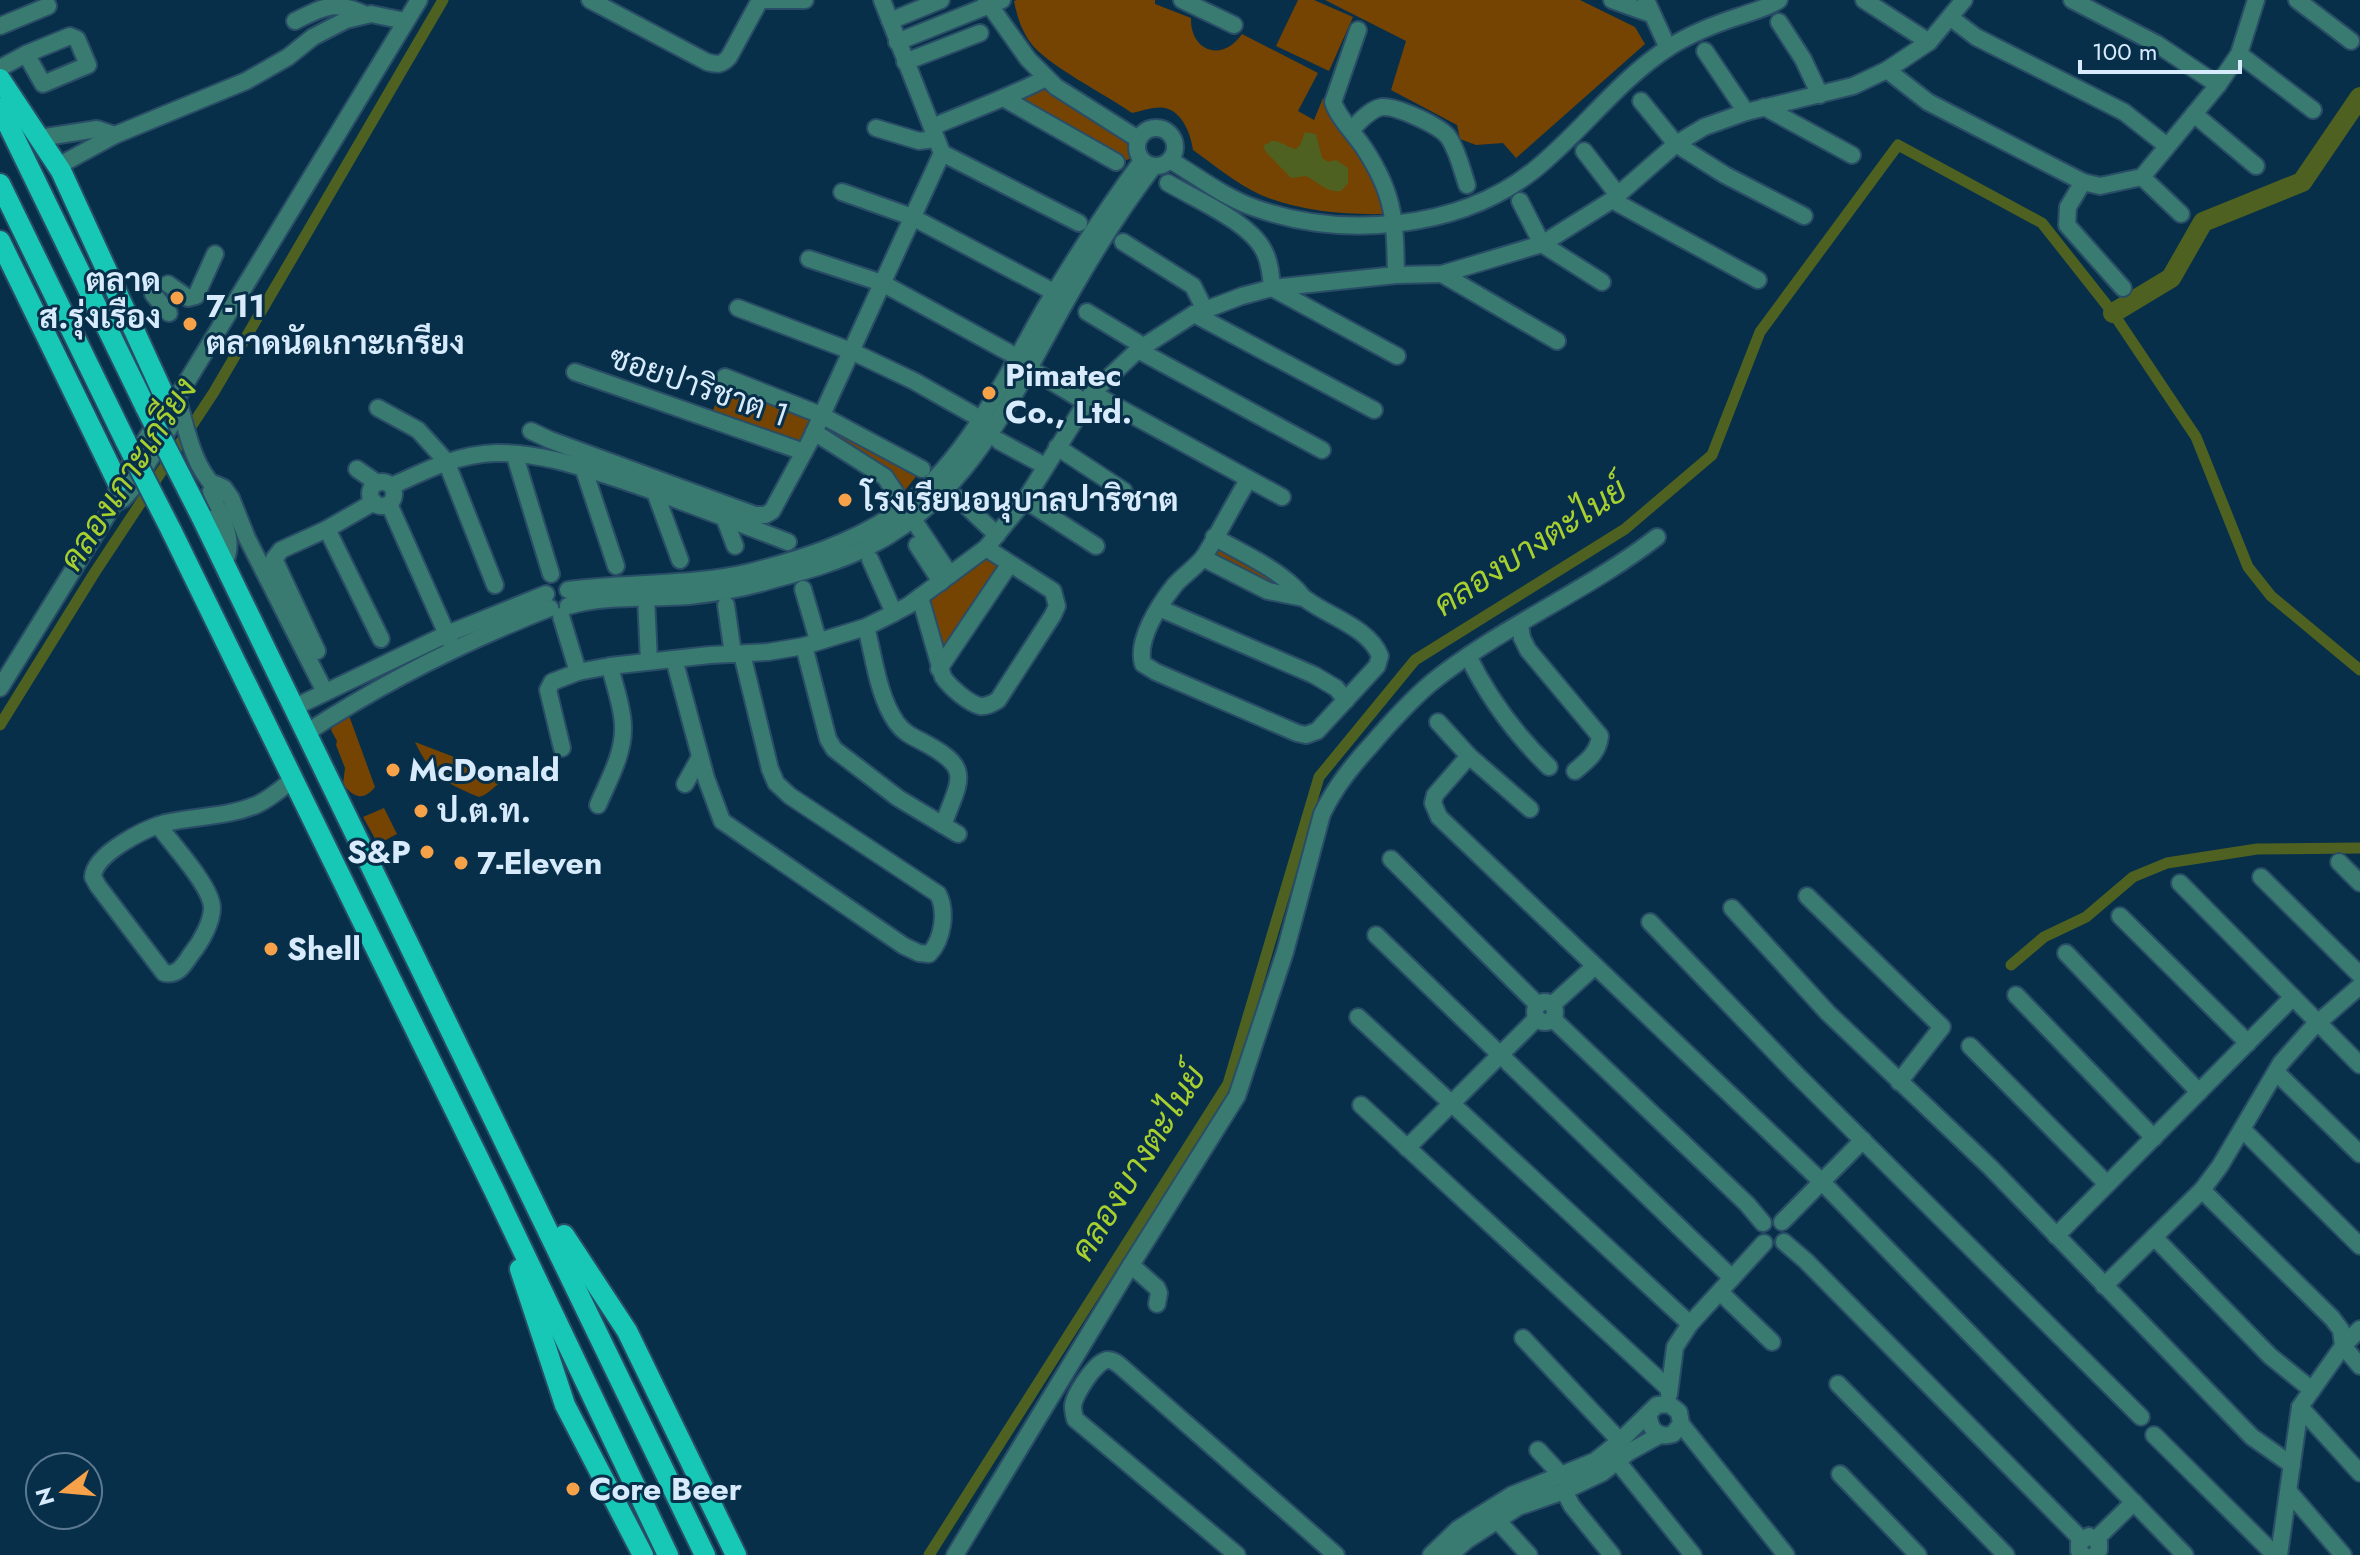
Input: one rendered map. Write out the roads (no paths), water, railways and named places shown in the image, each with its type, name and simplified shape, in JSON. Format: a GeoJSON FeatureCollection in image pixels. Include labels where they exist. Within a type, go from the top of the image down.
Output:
{"type":"FeatureCollection","features":[{"type":"Feature","properties":{"kind":"main road"},"geometry":{"type":"LineString","coordinates":[[0,79],[58,166],[173,402]]}},
{"type":"Feature","properties":{"kind":"main road"},"geometry":{"type":"LineString","coordinates":[[0,108],[522,1172],[705,1555]]}},
{"type":"Feature","properties":{"kind":"main road"},"geometry":{"type":"LineString","coordinates":[[0,184],[494,1190],[668,1555]]}},
{"type":"Feature","properties":{"kind":"main road"},"geometry":{"type":"LineString","coordinates":[[49,206],[71,192]]}},
{"type":"Feature","properties":{"kind":"main road"},"geometry":{"type":"LineString","coordinates":[[30,244],[3,248],[118,483]]}},
{"type":"Feature","properties":{"kind":"main road"},"geometry":{"type":"LineString","coordinates":[[522,1172],[627,1331],[736,1555]]}},
{"type":"Feature","properties":{"kind":"main road"},"geometry":{"type":"LineString","coordinates":[[494,1190],[565,1405],[643,1555]]}},
{"type":"Feature","properties":{"kind":"main road"},"geometry":{"type":"LineString","coordinates":[[618,1372],[613,1352],[616,1342],[627,1342],[640,1360]]}},
{"type":"Feature","properties":{"kind":"main road"},"geometry":{"type":"LineString","coordinates":[[580,1431],[573,1412],[578,1403],[591,1403],[602,1417]]}},
{"type":"Feature","properties":{"kind":"street"},"geometry":{"type":"LineString","coordinates":[[0,688],[114,504],[118,483],[173,402],[419,0]]}},
{"type":"Feature","properties":{"kind":"street"},"geometry":{"type":"LineString","coordinates":[[590,0],[717,65],[725,62],[760,0],[805,0]]}},
{"type":"Feature","properties":{"kind":"street"},"geometry":{"type":"LineString","coordinates":[[882,0],[937,140],[1079,223]]}},
{"type":"Feature","properties":{"kind":"street"},"geometry":{"type":"LineString","coordinates":[[890,21],[941,0]]}},
{"type":"Feature","properties":{"kind":"street"},"geometry":{"type":"LineString","coordinates":[[1182,0],[1234,25]]}},
{"type":"Feature","properties":{"kind":"street"},"geometry":{"type":"LineString","coordinates":[[1612,0],[1648,7],[1668,48]]}},
{"type":"Feature","properties":{"kind":"street"},"geometry":{"type":"LineString","coordinates":[[1170,160],[1253,208],[1299,221],[1332,225],[1399,222],[1458,210],[1496,195],[1531,172],[1633,76],[1668,48],[1716,24],[1779,0]]}},
{"type":"Feature","properties":{"kind":"street"},"geometry":{"type":"LineString","coordinates":[[1864,0],[1929,42]]}},
{"type":"Feature","properties":{"kind":"street"},"geometry":{"type":"LineString","coordinates":[[562,748],[548,690],[552,682],[578,672],[610,666],[738,654],[811,643],[866,627],[920,597],[991,542],[1025,500],[1088,398],[1140,348],[1200,312],[1272,288],[1442,274],[1542,244],[1615,197],[1676,144],[1704,127],[1764,107],[1853,86],[1887,70],[1929,42],[1964,0]]}},
{"type":"Feature","properties":{"kind":"street"},"geometry":{"type":"LineString","coordinates":[[2072,0],[2157,44],[2218,85]]}},
{"type":"Feature","properties":{"kind":"street"},"geometry":{"type":"LineString","coordinates":[[1887,70],[1928,102],[2083,182],[2100,186],[2142,177],[2218,85],[2239,54],[2256,0]]}},
{"type":"Feature","properties":{"kind":"street"},"geometry":{"type":"LineString","coordinates":[[2297,0],[2351,41]]}},
{"type":"Feature","properties":{"kind":"street"},"geometry":{"type":"LineString","coordinates":[[897,42],[992,2],[1028,59],[1056,87],[1138,139]]}},
{"type":"Feature","properties":{"kind":"street"},"geometry":{"type":"LineString","coordinates":[[295,21],[326,6],[340,3],[366,15]]}},
{"type":"Feature","properties":{"kind":"street"},"geometry":{"type":"LineString","coordinates":[[0,26],[48,6]]}},
{"type":"Feature","properties":{"kind":"street"},"geometry":{"type":"LineString","coordinates":[[58,166],[115,135],[246,81],[288,57],[313,37],[346,20],[380,15],[405,21]]}},
{"type":"Feature","properties":{"kind":"street"},"geometry":{"type":"LineString","coordinates":[[1951,18],[1976,37],[2124,112],[2167,146]]}},
{"type":"Feature","properties":{"kind":"street"},"geometry":{"type":"LineString","coordinates":[[1779,22],[1803,59],[1820,95]]}},
{"type":"Feature","properties":{"kind":"street"},"geometry":{"type":"LineString","coordinates":[[1358,30],[1333,102],[1337,113],[1352,129],[1383,179],[1399,222],[1401,275]]}},
{"type":"Feature","properties":{"kind":"street"},"geometry":{"type":"LineString","coordinates":[[905,62],[980,33]]}},
{"type":"Feature","properties":{"kind":"street"},"geometry":{"type":"LineString","coordinates":[[1705,51],[1746,112]]}},
{"type":"Feature","properties":{"kind":"street"},"geometry":{"type":"LineString","coordinates":[[0,68],[26,54]]}},
{"type":"Feature","properties":{"kind":"street"},"geometry":{"type":"LineString","coordinates":[[2239,54],[2313,110]]}},
{"type":"Feature","properties":{"kind":"street"},"geometry":{"type":"LineString","coordinates":[[876,128],[919,141],[937,140],[991,102],[1005,99],[1044,79]]}},
{"type":"Feature","properties":{"kind":"street"},"geometry":{"type":"LineString","coordinates":[[1005,99],[1116,162]]}},
{"type":"Feature","properties":{"kind":"street"},"geometry":{"type":"LineString","coordinates":[[1641,101],[1676,144],[1725,175],[1804,216]]}},
{"type":"Feature","properties":{"kind":"street"},"geometry":{"type":"LineString","coordinates":[[1352,129],[1371,111],[1380,107],[1400,111],[1434,125],[1450,140],[1467,185]]}},
{"type":"Feature","properties":{"kind":"street"},"geometry":{"type":"LineString","coordinates":[[1764,107],[1852,155]]}},
{"type":"Feature","properties":{"kind":"street"},"geometry":{"type":"LineString","coordinates":[[2194,114],[2256,166]]}},
{"type":"Feature","properties":{"kind":"street"},"geometry":{"type":"LineString","coordinates":[[39,138],[97,129],[115,135]]}},
{"type":"Feature","properties":{"kind":"street"},"geometry":{"type":"LineString","coordinates":[[1149,129],[1163,129],[1175,147],[1170,160],[1159,167],[1147,164],[1136,150],[1138,139],[1149,129]]}},
{"type":"Feature","properties":{"kind":"street"},"geometry":{"type":"LineString","coordinates":[[531,431],[755,515],[772,511],[809,442],[912,217],[937,140]]}},
{"type":"Feature","properties":{"kind":"street"},"geometry":{"type":"LineString","coordinates":[[1584,151],[1615,197],[1758,280]]}},
{"type":"Feature","properties":{"kind":"street"},"geometry":{"type":"LineString","coordinates":[[295,707],[450,642],[559,603],[746,573],[841,544],[904,515],[953,483],[978,454],[1147,164]]}},
{"type":"Feature","properties":{"kind":"street"},"geometry":{"type":"LineString","coordinates":[[2142,177],[2181,214]]}},
{"type":"Feature","properties":{"kind":"street"},"geometry":{"type":"LineString","coordinates":[[2083,182],[2068,207],[2067,225],[2123,288]]}},
{"type":"Feature","properties":{"kind":"street"},"geometry":{"type":"LineString","coordinates":[[1168,183],[1242,226],[1256,238],[1265,251],[1272,288]]}},
{"type":"Feature","properties":{"kind":"street"},"geometry":{"type":"LineString","coordinates":[[842,192],[912,217],[1048,289]]}},
{"type":"Feature","properties":{"kind":"street"},"geometry":{"type":"LineString","coordinates":[[1520,201],[1542,244],[1602,282]]}},
{"type":"Feature","properties":{"kind":"street"},"geometry":{"type":"LineString","coordinates":[[1123,242],[1193,286],[1200,312],[1374,410]]}},
{"type":"Feature","properties":{"kind":"street"},"geometry":{"type":"LineString","coordinates":[[168,284],[188,298],[196,296],[215,254]]}},
{"type":"Feature","properties":{"kind":"street"},"geometry":{"type":"LineString","coordinates":[[809,259],[882,283],[1008,352]]}},
{"type":"Feature","properties":{"kind":"street"},"geometry":{"type":"LineString","coordinates":[[1442,274],[1557,341]]}},
{"type":"Feature","properties":{"kind":"street"},"geometry":{"type":"LineString","coordinates":[[1272,288],[1397,356]]}},
{"type":"Feature","properties":{"kind":"street"},"geometry":{"type":"LineString","coordinates":[[153,294],[169,313]]}},
{"type":"Feature","properties":{"kind":"street"},"geometry":{"type":"LineString","coordinates":[[738,308],[851,351],[914,381],[972,414]]}},
{"type":"Feature","properties":{"kind":"street"},"geometry":{"type":"LineString","coordinates":[[1087,312],[1140,348],[1322,450]]}},
{"type":"Feature","properties":{"kind":"street","name":"ซอยปาริชาต 1"},"geometry":{"type":"LineString","coordinates":[[575,372],[809,442],[873,478],[881,486],[945,578]]}},
{"type":"Feature","properties":{"kind":"street"},"geometry":{"type":"LineString","coordinates":[[1039,374],[1282,497]]}},
{"type":"Feature","properties":{"kind":"street"},"geometry":{"type":"LineString","coordinates":[[725,377],[821,415],[922,469]]}},
{"type":"Feature","properties":{"kind":"street"},"geometry":{"type":"LineString","coordinates":[[173,402],[185,423],[196,458],[213,485],[213,497],[229,536],[230,549],[224,564]]}},
{"type":"Feature","properties":{"kind":"street"},"geometry":{"type":"LineString","coordinates":[[114,504],[131,490],[173,422],[176,413],[173,402]]}},
{"type":"Feature","properties":{"kind":"street"},"geometry":{"type":"LineString","coordinates":[[378,408],[418,430],[446,461],[495,585]]}},
{"type":"Feature","properties":{"kind":"street"},"geometry":{"type":"LineString","coordinates":[[999,441],[1045,466]]}},
{"type":"Feature","properties":{"kind":"street"},"geometry":{"type":"LineString","coordinates":[[1057,447],[1124,491]]}},
{"type":"Feature","properties":{"kind":"street"},"geometry":{"type":"LineString","coordinates":[[450,642],[381,503],[370,496],[371,488],[446,461],[493,453],[558,460],[655,492],[788,542]]}},
{"type":"Feature","properties":{"kind":"street"},"geometry":{"type":"LineString","coordinates":[[515,456],[551,574]]}},
{"type":"Feature","properties":{"kind":"street"},"geometry":{"type":"LineString","coordinates":[[583,467],[616,566]]}},
{"type":"Feature","properties":{"kind":"street"},"geometry":{"type":"LineString","coordinates":[[357,469],[384,484]]}},
{"type":"Feature","properties":{"kind":"street"},"geometry":{"type":"LineString","coordinates":[[1203,558],[1268,591],[1303,598],[1365,636],[1377,647],[1380,656],[1377,666],[1317,731],[1306,735],[1297,733],[1143,664],[1141,647],[1159,608],[1174,586],[1203,558],[1248,480]]}},
{"type":"Feature","properties":{"kind":"street"},"geometry":{"type":"LineString","coordinates":[[213,485],[224,488],[231,498],[247,538],[325,692]]}},
{"type":"Feature","properties":{"kind":"street"},"geometry":{"type":"LineString","coordinates":[[655,492],[680,560]]}},
{"type":"Feature","properties":{"kind":"street"},"geometry":{"type":"LineString","coordinates":[[920,597],[939,669],[949,685],[979,706],[989,706],[998,700],[1057,606],[1053,591],[1009,565],[958,498]]}},
{"type":"Feature","properties":{"kind":"street"},"geometry":{"type":"LineString","coordinates":[[1025,500],[1096,546]]}},
{"type":"Feature","properties":{"kind":"street"},"geometry":{"type":"LineString","coordinates":[[317,651],[274,564],[276,555],[381,503]]}},
{"type":"Feature","properties":{"kind":"street"},"geometry":{"type":"LineString","coordinates":[[559,603],[689,596],[774,580],[837,561],[872,545],[904,515]]}},
{"type":"Feature","properties":{"kind":"street"},"geometry":{"type":"LineString","coordinates":[[724,517],[735,546]]}},
{"type":"Feature","properties":{"kind":"street"},"geometry":{"type":"LineString","coordinates":[[327,529],[381,639]]}},
{"type":"Feature","properties":{"kind":"street"},"geometry":{"type":"LineString","coordinates":[[1214,537],[1279,576],[1295,587],[1303,598]]}},
{"type":"Feature","properties":{"kind":"street"},"geometry":{"type":"LineString","coordinates":[[955,1555],[1237,1096],[1285,952],[1322,814],[1332,794],[1399,714],[1430,684],[1468,656],[1609,573],[1657,537]]}},
{"type":"Feature","properties":{"kind":"street"},"geometry":{"type":"LineString","coordinates":[[870,559],[894,613]]}},
{"type":"Feature","properties":{"kind":"street"},"geometry":{"type":"LineString","coordinates":[[939,669],[1009,565]]}},
{"type":"Feature","properties":{"kind":"street"},"geometry":{"type":"LineString","coordinates":[[803,589],[828,739],[834,749],[898,798],[950,829],[959,771],[951,759],[907,734],[890,712],[866,627]]}},
{"type":"Feature","properties":{"kind":"street"},"geometry":{"type":"LineString","coordinates":[[646,597],[649,661]]}},
{"type":"Feature","properties":{"kind":"street"},"geometry":{"type":"LineString","coordinates":[[559,603],[578,672]]}},
{"type":"Feature","properties":{"kind":"street"},"geometry":{"type":"LineString","coordinates":[[674,659],[700,757],[722,821],[904,946],[929,954],[937,946],[943,916],[938,894],[790,796],[776,783],[726,605]]}},
{"type":"Feature","properties":{"kind":"street"},"geometry":{"type":"LineString","coordinates":[[1159,608],[1314,675],[1336,688],[1346,700]]}},
{"type":"Feature","properties":{"kind":"street"},"geometry":{"type":"LineString","coordinates":[[1520,625],[1528,650],[1600,736],[1594,754],[1575,771]]}},
{"type":"Feature","properties":{"kind":"street"},"geometry":{"type":"LineString","coordinates":[[306,733],[450,642]]}},
{"type":"Feature","properties":{"kind":"street"},"geometry":{"type":"LineString","coordinates":[[1468,656],[1492,702],[1514,731],[1549,767]]}},
{"type":"Feature","properties":{"kind":"street"},"geometry":{"type":"LineString","coordinates":[[598,805],[615,767],[623,738],[624,724],[610,666]]}},
{"type":"Feature","properties":{"kind":"street"},"geometry":{"type":"LineString","coordinates":[[1438,722],[1469,756],[1530,809]]}},
{"type":"Feature","properties":{"kind":"street"},"geometry":{"type":"LineString","coordinates":[[1469,756],[1440,788],[1433,803],[1434,811],[1822,1182],[2185,1555]]}},
{"type":"Feature","properties":{"kind":"street"},"geometry":{"type":"LineString","coordinates":[[685,784],[700,757]]}},
{"type":"Feature","properties":{"kind":"street"},"geometry":{"type":"LineString","coordinates":[[158,825],[212,903],[210,920],[198,946],[178,971],[170,974],[164,973],[109,903],[93,877],[98,864],[115,847],[158,825],[255,806],[292,780]]}},
{"type":"Feature","properties":{"kind":"street"},"geometry":{"type":"LineString","coordinates":[[1391,859],[1763,1223]]}},
{"type":"Feature","properties":{"kind":"street"},"geometry":{"type":"LineString","coordinates":[[2339,862],[2360,883]]}},
{"type":"Feature","properties":{"kind":"street"},"geometry":{"type":"LineString","coordinates":[[2261,877],[2360,975]]}},
{"type":"Feature","properties":{"kind":"street"},"geometry":{"type":"LineString","coordinates":[[2180,883],[2360,1065]]}},
{"type":"Feature","properties":{"kind":"street"},"geometry":{"type":"LineString","coordinates":[[1807,896],[1942,1027],[1899,1082]]}},
{"type":"Feature","properties":{"kind":"street"},"geometry":{"type":"LineString","coordinates":[[1732,908],[1828,1013],[1990,1167],[2252,1437],[2292,1465]]}},
{"type":"Feature","properties":{"kind":"street"},"geometry":{"type":"LineString","coordinates":[[2120,916],[2248,1043]]}},
{"type":"Feature","properties":{"kind":"street"},"geometry":{"type":"LineString","coordinates":[[1650,922],[1796,1074],[2141,1417]]}},
{"type":"Feature","properties":{"kind":"street"},"geometry":{"type":"LineString","coordinates":[[1376,935],[1732,1278]]}},
{"type":"Feature","properties":{"kind":"street"},"geometry":{"type":"LineString","coordinates":[[2066,953],[2199,1092]]}},
{"type":"Feature","properties":{"kind":"street"},"geometry":{"type":"LineString","coordinates":[[1407,1148],[1501,1053],[1595,966]]}},
{"type":"Feature","properties":{"kind":"street"},"geometry":{"type":"LineString","coordinates":[[2104,1286],[2202,1190],[2243,1130],[2276,1072],[2318,1023],[2360,986]]}},
{"type":"Feature","properties":{"kind":"street"},"geometry":{"type":"LineString","coordinates":[[2016,995],[2154,1138]]}},
{"type":"Feature","properties":{"kind":"street"},"geometry":{"type":"LineString","coordinates":[[2056,1236],[2293,997]]}},
{"type":"Feature","properties":{"kind":"street"},"geometry":{"type":"LineString","coordinates":[[1358,1017],[1690,1324]]}},
{"type":"Feature","properties":{"kind":"street"},"geometry":{"type":"LineString","coordinates":[[1970,1046],[2107,1184]]}},
{"type":"Feature","properties":{"kind":"street"},"geometry":{"type":"LineString","coordinates":[[2276,1072],[2360,1154]]}},
{"type":"Feature","properties":{"kind":"street"},"geometry":{"type":"LineString","coordinates":[[1361,1105],[1669,1396],[1679,1412],[1681,1424],[1786,1555]]}},
{"type":"Feature","properties":{"kind":"street"},"geometry":{"type":"LineString","coordinates":[[2243,1130],[2360,1246]]}},
{"type":"Feature","properties":{"kind":"street"},"geometry":{"type":"LineString","coordinates":[[1782,1222],[1863,1140]]}},
{"type":"Feature","properties":{"kind":"street"},"geometry":{"type":"LineString","coordinates":[[2202,1190],[2332,1318],[2341,1330],[2343,1346],[2360,1366]]}},
{"type":"Feature","properties":{"kind":"street"},"geometry":{"type":"LineString","coordinates":[[1772,1219],[1782,1222],[1787,1231],[1784,1242],[1778,1246],[1764,1243],[1760,1237],[1763,1223],[1772,1219]]}},
{"type":"Feature","properties":{"kind":"street"},"geometry":{"type":"LineString","coordinates":[[2154,1237],[2270,1356],[2312,1390]]}},
{"type":"Feature","properties":{"kind":"street"},"geometry":{"type":"LineString","coordinates":[[1784,1242],[2089,1551],[2134,1502]]}},
{"type":"Feature","properties":{"kind":"street"},"geometry":{"type":"LineString","coordinates":[[1441,1553],[1563,1484],[1620,1441],[1669,1396],[1675,1347],[1690,1324],[1764,1243]]}},
{"type":"Feature","properties":{"kind":"street"},"geometry":{"type":"LineString","coordinates":[[1131,1265],[1157,1288],[1157,1304]]}},
{"type":"Feature","properties":{"kind":"street"},"geometry":{"type":"LineString","coordinates":[[1720,1292],[1772,1342]]}},
{"type":"Feature","properties":{"kind":"street"},"geometry":{"type":"LineString","coordinates":[[2277,1555],[2290,1493],[2300,1407],[2343,1346],[2360,1329]]}},
{"type":"Feature","properties":{"kind":"street"},"geometry":{"type":"LineString","coordinates":[[1523,1338],[1620,1441]]}},
{"type":"Feature","properties":{"kind":"street"},"geometry":{"type":"LineString","coordinates":[[1237,1555],[1075,1419],[1072,1409],[1075,1397],[1097,1365],[1113,1360],[1336,1555]]}},
{"type":"Feature","properties":{"kind":"street"},"geometry":{"type":"LineString","coordinates":[[1838,1384],[2006,1555]]}},
{"type":"Feature","properties":{"kind":"street"},"geometry":{"type":"LineString","coordinates":[[2300,1407],[2360,1473]]}},
{"type":"Feature","properties":{"kind":"street"},"geometry":{"type":"LineString","coordinates":[[1649,1415],[1653,1431],[1660,1435]]}},
{"type":"Feature","properties":{"kind":"street"},"geometry":{"type":"LineString","coordinates":[[1441,1553],[1458,1529],[1512,1495],[1602,1473],[1660,1435],[1673,1434],[1681,1424]]}},
{"type":"Feature","properties":{"kind":"street"},"geometry":{"type":"LineString","coordinates":[[2154,1435],[2277,1555]]}},
{"type":"Feature","properties":{"kind":"street"},"geometry":{"type":"LineString","coordinates":[[1538,1450],[1563,1484],[1572,1506],[1612,1555]]}},
{"type":"Feature","properties":{"kind":"street"},"geometry":{"type":"LineString","coordinates":[[1617,1461],[1693,1555]]}},
{"type":"Feature","properties":{"kind":"street"},"geometry":{"type":"LineString","coordinates":[[1840,1474],[1918,1555]]}},
{"type":"Feature","properties":{"kind":"street"},"geometry":{"type":"LineString","coordinates":[[2290,1493],[2343,1555]]}},
{"type":"Feature","properties":{"kind":"street"},"geometry":{"type":"LineString","coordinates":[[1497,1520],[1529,1555]]}},
{"type":"Feature","properties":{"kind":"waterway","name":"คลองเกาะเกรียง"},"geometry":{"type":"LineString","coordinates":[[0,725],[95,572],[214,392],[443,0]]}},
{"type":"Feature","properties":{"kind":"waterway","name":"คลองบางตะไนย์"},"geometry":{"type":"LineString","coordinates":[[2113,313],[2171,278],[2203,222],[2302,182],[2360,97]]}},
{"type":"Feature","properties":{"kind":"waterway","name":"คลองบางตะไนย์"},"geometry":{"type":"LineString","coordinates":[[929,1555],[1228,1084],[1319,777],[1415,660],[1625,529],[1712,455],[1760,332],[1898,145],[2042,223],[2113,313],[2196,437],[2248,567],[2271,596],[2360,670]]}},
{"type":"Feature","properties":{"kind":"waterway"},"geometry":{"type":"LineString","coordinates":[[2011,965],[2044,937],[2086,917],[2133,877],[2167,863],[2257,849],[2360,848]]}},
{"type":"Feature","properties":{"kind":"place","name":"ตลาด ส.รุ่งเรือง"},"geometry":{"type":"Point","coordinates":[177,298]}},
{"type":"Feature","properties":{"kind":"place","name":"7-11 ตลาดนัดเกาะเกรียง"},"geometry":{"type":"Point","coordinates":[190,324]}},
{"type":"Feature","properties":{"kind":"place","name":"Pimatec Co., Ltd."},"geometry":{"type":"Point","coordinates":[989,393]}},
{"type":"Feature","properties":{"kind":"place","name":"โรงเรียนอนุบาลปาริชาต"},"geometry":{"type":"Point","coordinates":[845,500]}},
{"type":"Feature","properties":{"kind":"place","name":"McDonald"},"geometry":{"type":"Point","coordinates":[393,770]}},
{"type":"Feature","properties":{"kind":"place","name":"ป.ต.ท."},"geometry":{"type":"Point","coordinates":[421,811]}},
{"type":"Feature","properties":{"kind":"place","name":"S&P"},"geometry":{"type":"Point","coordinates":[427,852]}},
{"type":"Feature","properties":{"kind":"place","name":"7-Eleven"},"geometry":{"type":"Point","coordinates":[461,863]}},
{"type":"Feature","properties":{"kind":"place","name":"Shell"},"geometry":{"type":"Point","coordinates":[271,949]}},
{"type":"Feature","properties":{"kind":"place","name":"Core Beer"},"geometry":{"type":"Point","coordinates":[573,1489]}}]}
